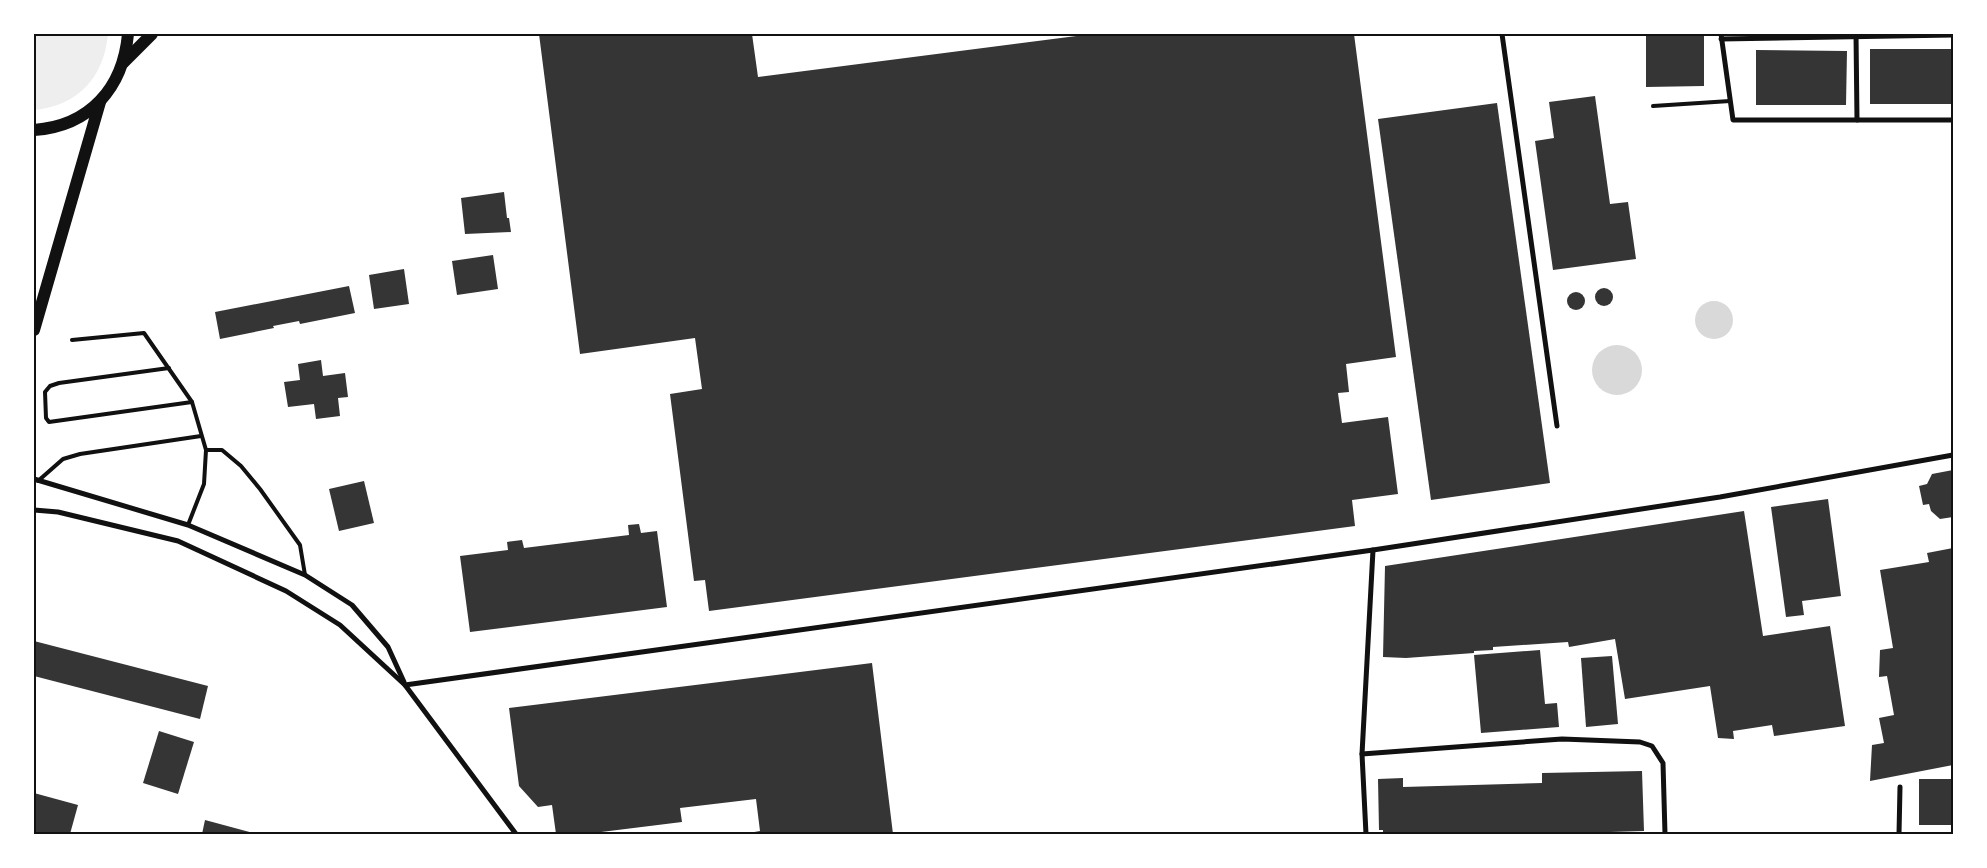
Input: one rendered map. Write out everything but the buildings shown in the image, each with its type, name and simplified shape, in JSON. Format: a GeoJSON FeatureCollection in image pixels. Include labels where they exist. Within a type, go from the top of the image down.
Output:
{"type":"FeatureCollection","features":[{"type":"Feature","properties":{"kind":"main road"},"geometry":{"type":"LineString","coordinates":[[34,130],[46,129],[75,120],[100,102],[118,77],[123,63],[128,34]]}},
{"type":"Feature","properties":{"kind":"main road"},"geometry":{"type":"LineString","coordinates":[[123,63],[152,34]]}},
{"type":"Feature","properties":{"kind":"main road"},"geometry":{"type":"LineString","coordinates":[[34,330],[100,102]]}},
{"type":"Feature","properties":{"kind":"street"},"geometry":{"type":"LineString","coordinates":[[1502,34],[1557,426]]}},
{"type":"Feature","properties":{"kind":"street"},"geometry":{"type":"LineString","coordinates":[[1953,34],[1721,36],[1733,120],[1953,120]]}},
{"type":"Feature","properties":{"kind":"street"},"geometry":{"type":"LineString","coordinates":[[1856,35],[1857,120]]}},
{"type":"Feature","properties":{"kind":"street"},"geometry":{"type":"LineString","coordinates":[[405,685],[1373,550],[1720,497],[1953,454]]}},
{"type":"Feature","properties":{"kind":"street"},"geometry":{"type":"LineString","coordinates":[[36,480],[188,525],[305,575],[352,605],[388,647],[405,685]]}},
{"type":"Feature","properties":{"kind":"street"},"geometry":{"type":"LineString","coordinates":[[34,510],[58,512],[178,541],[286,591],[340,625],[405,685],[516,834]]}},
{"type":"Feature","properties":{"kind":"street"},"geometry":{"type":"LineString","coordinates":[[1366,834],[1362,754],[1373,550]]}},
{"type":"Feature","properties":{"kind":"street"},"geometry":{"type":"LineString","coordinates":[[1362,754],[1562,739],[1640,742],[1652,746],[1662,763],[1665,834]]}},
{"type":"Feature","properties":{"kind":"street"},"geometry":{"type":"LineString","coordinates":[[1899,834],[1900,786]]}},
{"type":"Feature","properties":{"kind":"lane"},"geometry":{"type":"LineString","coordinates":[[1653,106],[1730,101]]}},
{"type":"Feature","properties":{"kind":"lane"},"geometry":{"type":"LineString","coordinates":[[72,340],[144,333],[192,402],[206,450],[204,484],[188,525]]}},
{"type":"Feature","properties":{"kind":"lane"},"geometry":{"type":"LineString","coordinates":[[169,368],[59,383],[50,386],[45,392],[46,418],[49,422],[192,402]]}},
{"type":"Feature","properties":{"kind":"lane"},"geometry":{"type":"LineString","coordinates":[[36,480],[63,459],[80,454],[201,436]]}},
{"type":"Feature","properties":{"kind":"lane"},"geometry":{"type":"LineString","coordinates":[[206,450],[222,450],[241,466],[260,489],[300,545],[305,575]]}},
{"type":"Feature","properties":{"kind":"shaded area"},"geometry":{"type":"Polygon","coordinates":[[[34,34],[108,34],[101,63],[86,87],[76,96],[64,102],[34,110],[34,34]]]}},
{"type":"Feature","properties":{"kind":"shaded area"},"geometry":{"type":"Polygon","coordinates":[[[1714,301],[1728,306],[1733,320],[1728,334],[1714,339],[1700,334],[1695,320],[1700,306],[1714,301]]]}},
{"type":"Feature","properties":{"kind":"shaded area"},"geometry":{"type":"Polygon","coordinates":[[[1617,345],[1627,347],[1635,352],[1640,360],[1642,370],[1640,380],[1635,388],[1627,393],[1617,395],[1607,393],[1599,388],[1594,380],[1592,370],[1594,360],[1599,352],[1607,347],[1617,345]]]}}]}
